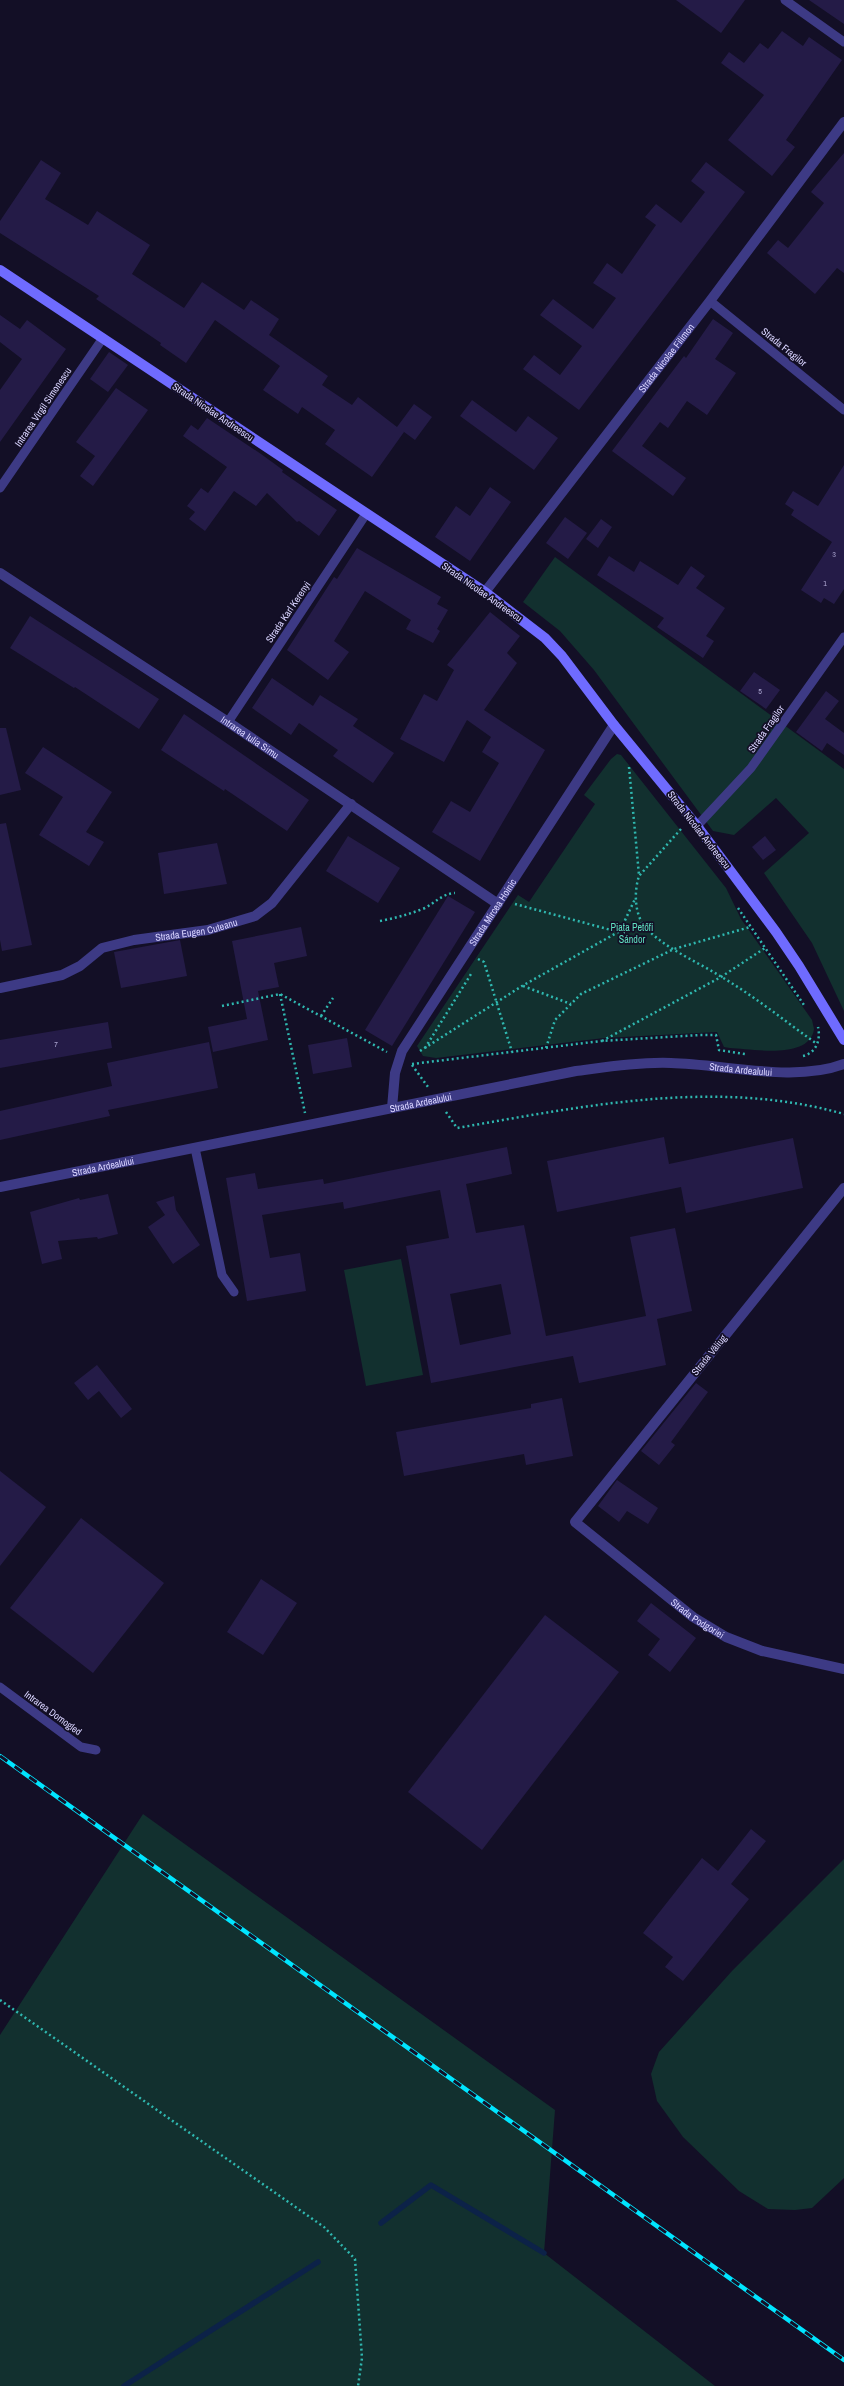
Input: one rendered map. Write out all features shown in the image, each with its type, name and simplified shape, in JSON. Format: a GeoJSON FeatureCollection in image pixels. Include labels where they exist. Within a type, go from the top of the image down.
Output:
{"type":"FeatureCollection","features":[{"type":"Feature","properties":{"kind":"main road","name":"Strada Nicolae Andreescu"},"geometry":{"type":"LineString","coordinates":[[0,270],[508,607],[558,651],[614,725],[697,826],[795,960],[844,1040]]}},
{"type":"Feature","properties":{"kind":"street","name":"Strada Nicolae Filimon"},"geometry":{"type":"LineString","coordinates":[[485,592],[710,301],[844,122]]}},
{"type":"Feature","properties":{"kind":"street","name":"Intrarea Iulia Simu"},"geometry":{"type":"LineString","coordinates":[[0,573],[228,722],[498,904]]}},
{"type":"Feature","properties":{"kind":"street","name":"Strada Mircea Hoinic"},"geometry":{"type":"LineString","coordinates":[[392,1108],[402,1051],[614,725]]}},
{"type":"Feature","properties":{"kind":"street","name":"Strada Eugen Cuteanu"},"geometry":{"type":"LineString","coordinates":[[0,988],[62,975],[80,966],[102,948],[134,940],[208,930],[255,916],[272,903],[350,804]]}},
{"type":"Feature","properties":{"kind":"street","name":"Strada Ardealului"},"geometry":{"type":"LineString","coordinates":[[0,1187],[576,1070],[670,1063],[786,1072],[817,1072],[844,1064]]}},
{"type":"Feature","properties":{"kind":"street","name":"Strada Văliug"},"geometry":{"type":"LineString","coordinates":[[575,1522],[844,1188]]}},
{"type":"Feature","properties":{"kind":"street","name":"Strada Podgoriei"},"geometry":{"type":"LineString","coordinates":[[575,1522],[693,1617],[726,1637],[762,1651],[844,1669]]}},
{"type":"Feature","properties":{"kind":"lane"},"geometry":{"type":"LineString","coordinates":[[785,0],[844,42]]}},
{"type":"Feature","properties":{"kind":"lane","name":"Strada Fragilor"},"geometry":{"type":"LineString","coordinates":[[710,301],[844,410]]}},
{"type":"Feature","properties":{"kind":"lane","name":"Intrarea Virgil Simonescu"},"geometry":{"type":"LineString","coordinates":[[0,488],[103,338]]}},
{"type":"Feature","properties":{"kind":"lane","name":"Strada Karl Kerenyi"},"geometry":{"type":"LineString","coordinates":[[228,722],[366,514]]}},
{"type":"Feature","properties":{"kind":"lane","name":"Strada Fragilor"},"geometry":{"type":"LineString","coordinates":[[697,826],[752,768],[844,637]]}},
{"type":"Feature","properties":{"kind":"lane"},"geometry":{"type":"LineString","coordinates":[[194,1148],[222,1274],[234,1292]]}},
{"type":"Feature","properties":{"kind":"lane","name":"Intrarea Domogled"},"geometry":{"type":"LineString","coordinates":[[0,1687],[81,1747],[96,1750]]}},
{"type":"Feature","properties":{"kind":"path"},"geometry":{"type":"LineString","coordinates":[[629,764],[639,876]]}},
{"type":"Feature","properties":{"kind":"path"},"geometry":{"type":"LineString","coordinates":[[687,833],[683,827],[639,876],[636,885],[636,898],[645,927],[674,949],[721,976],[817,1044]]}},
{"type":"Feature","properties":{"kind":"path"},"geometry":{"type":"LineString","coordinates":[[380,921],[406,916],[427,907],[442,895],[478,890]]}},
{"type":"Feature","properties":{"kind":"path"},"geometry":{"type":"LineString","coordinates":[[620,931],[636,898]]}},
{"type":"Feature","properties":{"kind":"path"},"geometry":{"type":"LineString","coordinates":[[736,903],[750,927],[808,1010]]}},
{"type":"Feature","properties":{"kind":"path"},"geometry":{"type":"LineString","coordinates":[[514,904],[620,931]]}},
{"type":"Feature","properties":{"kind":"path"},"geometry":{"type":"LineString","coordinates":[[399,1062],[424,1049],[522,986],[620,931],[645,927]]}},
{"type":"Feature","properties":{"kind":"path"},"geometry":{"type":"LineString","coordinates":[[546,1048],[555,1020],[581,994],[674,949],[750,927]]}},
{"type":"Feature","properties":{"kind":"path"},"geometry":{"type":"LineString","coordinates":[[601,1041],[721,976],[765,948]]}},
{"type":"Feature","properties":{"kind":"path"},"geometry":{"type":"LineString","coordinates":[[467,953],[484,962],[512,1052]]}},
{"type":"Feature","properties":{"kind":"path"},"geometry":{"type":"LineString","coordinates":[[476,967],[480,960]]}},
{"type":"Feature","properties":{"kind":"path"},"geometry":{"type":"LineString","coordinates":[[424,1049],[472,973]]}},
{"type":"Feature","properties":{"kind":"path"},"geometry":{"type":"LineString","coordinates":[[522,986],[571,1004]]}},
{"type":"Feature","properties":{"kind":"path"},"geometry":{"type":"LineString","coordinates":[[222,1006],[280,994],[321,1016],[399,1062],[412,1064],[601,1041],[716,1035],[719,1050],[749,1054]]}},
{"type":"Feature","properties":{"kind":"path"},"geometry":{"type":"LineString","coordinates":[[280,994],[308,1125]]}},
{"type":"Feature","properties":{"kind":"path"},"geometry":{"type":"LineString","coordinates":[[321,1016],[333,998]]}},
{"type":"Feature","properties":{"kind":"path"},"geometry":{"type":"LineString","coordinates":[[798,1058],[808,1055],[820,1038],[816,1022]]}},
{"type":"Feature","properties":{"kind":"path"},"geometry":{"type":"LineString","coordinates":[[412,1064],[458,1128],[598,1103],[693,1096],[740,1097],[788,1102],[844,1114]]}},
{"type":"Feature","properties":{"kind":"path"},"geometry":{"type":"LineString","coordinates":[[0,2000],[324,2227],[354,2259],[362,2358],[358,2386]]}},
{"type":"Feature","properties":{"kind":"green space"},"geometry":{"type":"Polygon","coordinates":[[[555,557],[844,769],[844,1011],[812,943],[764,873],[809,833],[776,798],[734,835],[713,831],[594,670],[560,631],[523,602],[555,557]]]}},
{"type":"Feature","properties":{"kind":"green space","name":"Piața Petőfi Sándor"},"geometry":{"type":"Polygon","coordinates":[[[617,754],[621,755],[726,888],[741,919],[812,1020],[814,1029],[810,1039],[802,1045],[791,1049],[765,1051],[724,1047],[717,1032],[604,1038],[436,1058],[423,1056],[417,1046],[518,895],[529,902],[595,804],[584,795],[611,759],[617,754]]]}},
{"type":"Feature","properties":{"kind":"green space"},"geometry":{"type":"Polygon","coordinates":[[[401,1259],[423,1375],[366,1386],[344,1270],[401,1259]]]}},
{"type":"Feature","properties":{"kind":"green space"},"geometry":{"type":"Polygon","coordinates":[[[143,1814],[555,2110],[544,2253],[715,2386],[0,2386],[0,2035],[143,1814]]]}},
{"type":"Feature","properties":{"kind":"green space"},"geometry":{"type":"Polygon","coordinates":[[[844,1859],[844,2178],[812,2208],[795,2210],[768,2209],[739,2191],[683,2137],[657,2101],[651,2074],[659,2052],[732,1971],[844,1859]]]}},
{"type":"Feature","properties":{"kind":"building"},"geometry":{"type":"Polygon","coordinates":[[[676,0],[745,0],[721,33],[676,0]]]}},
{"type":"Feature","properties":{"kind":"building"},"geometry":{"type":"Polygon","coordinates":[[[809,0],[844,0],[844,24],[809,0]]]}},
{"type":"Feature","properties":{"kind":"building"},"geometry":{"type":"Polygon","coordinates":[[[782,31],[803,46],[809,37],[842,60],[786,140],[795,147],[772,176],[728,140],[764,95],[721,63],[729,52],[744,63],[760,43],[768,49],[782,31]]]}},
{"type":"Feature","properties":{"kind":"building"},"geometry":{"type":"Polygon","coordinates":[[[844,153],[844,273],[837,268],[815,294],[767,253],[778,240],[788,248],[824,203],[811,192],[844,153]]]}},
{"type":"Feature","properties":{"kind":"building"},"geometry":{"type":"Polygon","coordinates":[[[41,160],[61,173],[45,199],[88,225],[97,211],[150,245],[132,274],[184,308],[202,282],[244,310],[251,300],[279,319],[269,335],[328,376],[322,385],[352,405],[358,397],[397,427],[414,404],[432,417],[415,440],[400,429],[404,432],[372,477],[325,444],[335,430],[302,407],[298,414],[263,390],[280,366],[215,320],[186,363],[160,345],[161,343],[96,299],[99,296],[0,233],[0,221],[41,160]]]}},
{"type":"Feature","properties":{"kind":"building"},"geometry":{"type":"Polygon","coordinates":[[[706,162],[745,192],[579,410],[523,369],[534,355],[560,375],[582,346],[540,315],[553,299],[593,329],[616,298],[593,283],[607,263],[622,274],[656,225],[645,217],[656,204],[681,223],[705,192],[691,181],[706,162]]]}},
{"type":"Feature","properties":{"kind":"building"},"geometry":{"type":"Polygon","coordinates":[[[0,315],[20,329],[27,320],[66,349],[0,442],[0,390],[22,359],[0,342],[0,315]]]}},
{"type":"Feature","properties":{"kind":"building"},"geometry":{"type":"Polygon","coordinates":[[[713,319],[733,333],[715,359],[736,373],[707,415],[687,401],[668,428],[660,422],[642,446],[686,478],[673,496],[612,451],[684,356],[686,358],[713,319]]]}},
{"type":"Feature","properties":{"kind":"building"},"geometry":{"type":"Polygon","coordinates":[[[109,352],[128,365],[108,392],[90,379],[109,352]]]}},
{"type":"Feature","properties":{"kind":"building"},"geometry":{"type":"Polygon","coordinates":[[[116,388],[148,410],[93,486],[80,476],[95,456],[76,442],[116,388]]]}},
{"type":"Feature","properties":{"kind":"building"},"geometry":{"type":"Polygon","coordinates":[[[472,400],[516,432],[528,416],[558,438],[534,470],[460,416],[472,400]]]}},
{"type":"Feature","properties":{"kind":"building"},"geometry":{"type":"Polygon","coordinates":[[[207,418],[261,454],[283,470],[282,472],[337,510],[319,536],[299,521],[297,522],[267,493],[256,506],[234,491],[205,531],[189,519],[195,512],[187,506],[201,488],[208,493],[227,467],[183,436],[191,425],[198,430],[207,418]]]}},
{"type":"Feature","properties":{"kind":"building"},"geometry":{"type":"Polygon","coordinates":[[[844,465],[844,589],[834,604],[824,598],[821,603],[801,590],[832,542],[791,515],[794,510],[785,504],[793,491],[818,506],[844,465]]]}},
{"type":"Feature","properties":{"kind":"building"},"geometry":{"type":"Polygon","coordinates":[[[490,487],[511,502],[470,561],[435,537],[456,506],[470,516],[490,487]]]}},
{"type":"Feature","properties":{"kind":"building"},"geometry":{"type":"Polygon","coordinates":[[[565,517],[587,533],[568,559],[546,543],[565,517]]]}},
{"type":"Feature","properties":{"kind":"building"},"geometry":{"type":"Polygon","coordinates":[[[601,519],[612,527],[598,548],[586,539],[601,519]]]}},
{"type":"Feature","properties":{"kind":"building"},"geometry":{"type":"Polygon","coordinates":[[[357,548],[441,597],[437,604],[448,610],[437,629],[440,631],[433,643],[406,629],[411,620],[365,591],[334,641],[349,652],[328,680],[287,650],[334,577],[337,579],[357,548]]]}},
{"type":"Feature","properties":{"kind":"building"},"geometry":{"type":"Polygon","coordinates":[[[609,556],[634,572],[640,561],[678,585],[691,566],[705,576],[696,588],[725,608],[706,636],[714,641],[703,658],[657,627],[664,618],[597,575],[609,556]]]}},
{"type":"Feature","properties":{"kind":"building"},"geometry":{"type":"Polygon","coordinates":[[[490,612],[520,636],[507,653],[517,663],[484,710],[545,750],[480,861],[432,832],[451,801],[470,812],[499,763],[482,752],[491,737],[467,720],[444,762],[400,739],[424,694],[437,701],[454,670],[447,665],[490,612]]]}},
{"type":"Feature","properties":{"kind":"building"},"geometry":{"type":"Polygon","coordinates":[[[30,616],[159,699],[139,729],[75,687],[74,688],[10,648],[30,616]]]}},
{"type":"Feature","properties":{"kind":"building"},"geometry":{"type":"Polygon","coordinates":[[[754,672],[780,690],[766,709],[740,691],[754,672]]]}},
{"type":"Feature","properties":{"kind":"building"},"geometry":{"type":"Polygon","coordinates":[[[272,678],[313,706],[320,695],[358,719],[353,726],[394,753],[373,783],[333,756],[338,750],[299,723],[291,735],[252,708],[272,678]]]}},
{"type":"Feature","properties":{"kind":"building"},"geometry":{"type":"Polygon","coordinates":[[[826,691],[839,701],[825,719],[844,733],[844,755],[827,743],[822,751],[796,732],[826,691]]]}},
{"type":"Feature","properties":{"kind":"building"},"geometry":{"type":"Polygon","coordinates":[[[184,714],[309,800],[287,831],[225,789],[224,791],[161,750],[184,714]]]}},
{"type":"Feature","properties":{"kind":"building"},"geometry":{"type":"Polygon","coordinates":[[[0,728],[6,728],[21,790],[0,795],[0,728]]]}},
{"type":"Feature","properties":{"kind":"building"},"geometry":{"type":"Polygon","coordinates":[[[43,747],[112,792],[86,832],[104,842],[89,866],[39,835],[63,797],[25,773],[43,747]]]}},
{"type":"Feature","properties":{"kind":"building"},"geometry":{"type":"Polygon","coordinates":[[[6,823],[32,945],[2,951],[0,940],[0,824],[6,823]]]}},
{"type":"Feature","properties":{"kind":"building"},"geometry":{"type":"Polygon","coordinates":[[[348,836],[400,868],[378,903],[326,871],[348,836]]]}},
{"type":"Feature","properties":{"kind":"building"},"geometry":{"type":"Polygon","coordinates":[[[765,836],[776,850],[763,860],[752,847],[765,836]]]}},
{"type":"Feature","properties":{"kind":"building"},"geometry":{"type":"Polygon","coordinates":[[[217,843],[227,884],[164,894],[158,853],[217,843]]]}},
{"type":"Feature","properties":{"kind":"building"},"geometry":{"type":"Polygon","coordinates":[[[448,896],[475,912],[392,1046],[365,1030],[448,896]]]}},
{"type":"Feature","properties":{"kind":"building"},"geometry":{"type":"Polygon","coordinates":[[[301,927],[307,956],[274,963],[279,987],[258,991],[268,1040],[213,1052],[208,1027],[247,1019],[232,941],[301,927]]]}},
{"type":"Feature","properties":{"kind":"building"},"geometry":{"type":"Polygon","coordinates":[[[180,940],[187,976],[121,988],[114,952],[180,940]]]}},
{"type":"Feature","properties":{"kind":"building"},"geometry":{"type":"Polygon","coordinates":[[[108,1022],[112,1048],[0,1068],[0,1040],[108,1022]]]}},
{"type":"Feature","properties":{"kind":"building"},"geometry":{"type":"Polygon","coordinates":[[[347,1038],[352,1067],[313,1074],[308,1045],[347,1038]]]}},
{"type":"Feature","properties":{"kind":"building"},"geometry":{"type":"Polygon","coordinates":[[[209,1042],[218,1088],[108,1110],[110,1116],[0,1140],[0,1111],[112,1086],[107,1063],[209,1042]]]}},
{"type":"Feature","properties":{"kind":"building"},"geometry":{"type":"Polygon","coordinates":[[[664,1137],[669,1164],[793,1138],[803,1188],[686,1213],[681,1187],[557,1212],[547,1161],[664,1137]]]}},
{"type":"Feature","properties":{"kind":"building"},"geometry":{"type":"Polygon","coordinates":[[[507,1147],[512,1174],[466,1184],[476,1233],[524,1225],[546,1336],[646,1316],[630,1237],[675,1228],[692,1311],[657,1319],[666,1365],[579,1383],[573,1356],[431,1383],[406,1246],[449,1238],[440,1190],[344,1209],[343,1202],[262,1215],[270,1258],[300,1253],[306,1291],[247,1301],[226,1178],[255,1173],[258,1189],[323,1179],[324,1184],[507,1147]],[[501,1284],[450,1294],[460,1345],[511,1334],[501,1284]]]}},
{"type":"Feature","properties":{"kind":"building"},"geometry":{"type":"Polygon","coordinates":[[[108,1194],[118,1234],[98,1239],[97,1237],[58,1241],[62,1259],[42,1264],[30,1212],[79,1198],[80,1200],[108,1194]]]}},
{"type":"Feature","properties":{"kind":"building"},"geometry":{"type":"Polygon","coordinates":[[[174,1196],[176,1210],[200,1245],[173,1264],[148,1227],[165,1215],[156,1202],[174,1196]]]}},
{"type":"Feature","properties":{"kind":"building"},"geometry":{"type":"Polygon","coordinates":[[[97,1365],[132,1409],[121,1418],[99,1391],[88,1400],[74,1383],[97,1365]]]}},
{"type":"Feature","properties":{"kind":"building"},"geometry":{"type":"Polygon","coordinates":[[[696,1383],[708,1392],[671,1442],[675,1445],[659,1465],[641,1451],[696,1383]]]}},
{"type":"Feature","properties":{"kind":"building"},"geometry":{"type":"Polygon","coordinates":[[[562,1398],[573,1456],[526,1465],[524,1454],[404,1476],[396,1432],[531,1408],[531,1404],[562,1398]]]}},
{"type":"Feature","properties":{"kind":"building"},"geometry":{"type":"Polygon","coordinates":[[[0,1471],[46,1507],[0,1566],[0,1471]]]}},
{"type":"Feature","properties":{"kind":"building"},"geometry":{"type":"Polygon","coordinates":[[[617,1480],[658,1508],[648,1524],[627,1511],[619,1522],[598,1506],[617,1480]]]}},
{"type":"Feature","properties":{"kind":"building"},"geometry":{"type":"Polygon","coordinates":[[[81,1518],[164,1583],[93,1673],[10,1608],[81,1518]]]}},
{"type":"Feature","properties":{"kind":"building"},"geometry":{"type":"Polygon","coordinates":[[[261,1579],[297,1603],[263,1655],[227,1632],[261,1579]]]}},
{"type":"Feature","properties":{"kind":"building"},"geometry":{"type":"Polygon","coordinates":[[[651,1603],[696,1638],[670,1672],[648,1655],[660,1639],[637,1621],[651,1603]]]}},
{"type":"Feature","properties":{"kind":"building"},"geometry":{"type":"Polygon","coordinates":[[[545,1615],[619,1672],[482,1850],[408,1792],[545,1615]]]}},
{"type":"Feature","properties":{"kind":"building"},"geometry":{"type":"Polygon","coordinates":[[[751,1829],[766,1841],[731,1884],[749,1899],[683,1981],[665,1967],[673,1957],[643,1933],[702,1858],[718,1871],[751,1829]]]}},
{"type":"Feature","properties":{"kind":"waterway"},"geometry":{"type":"LineString","coordinates":[[381,2223],[431,2185],[544,2253]]}},
{"type":"Feature","properties":{"kind":"waterway"},"geometry":{"type":"LineString","coordinates":[[124,2386],[318,2262]]}},
{"type":"Feature","properties":{"kind":"railway"},"geometry":{"type":"LineString","coordinates":[[0,1756],[844,2360]]}}]}
